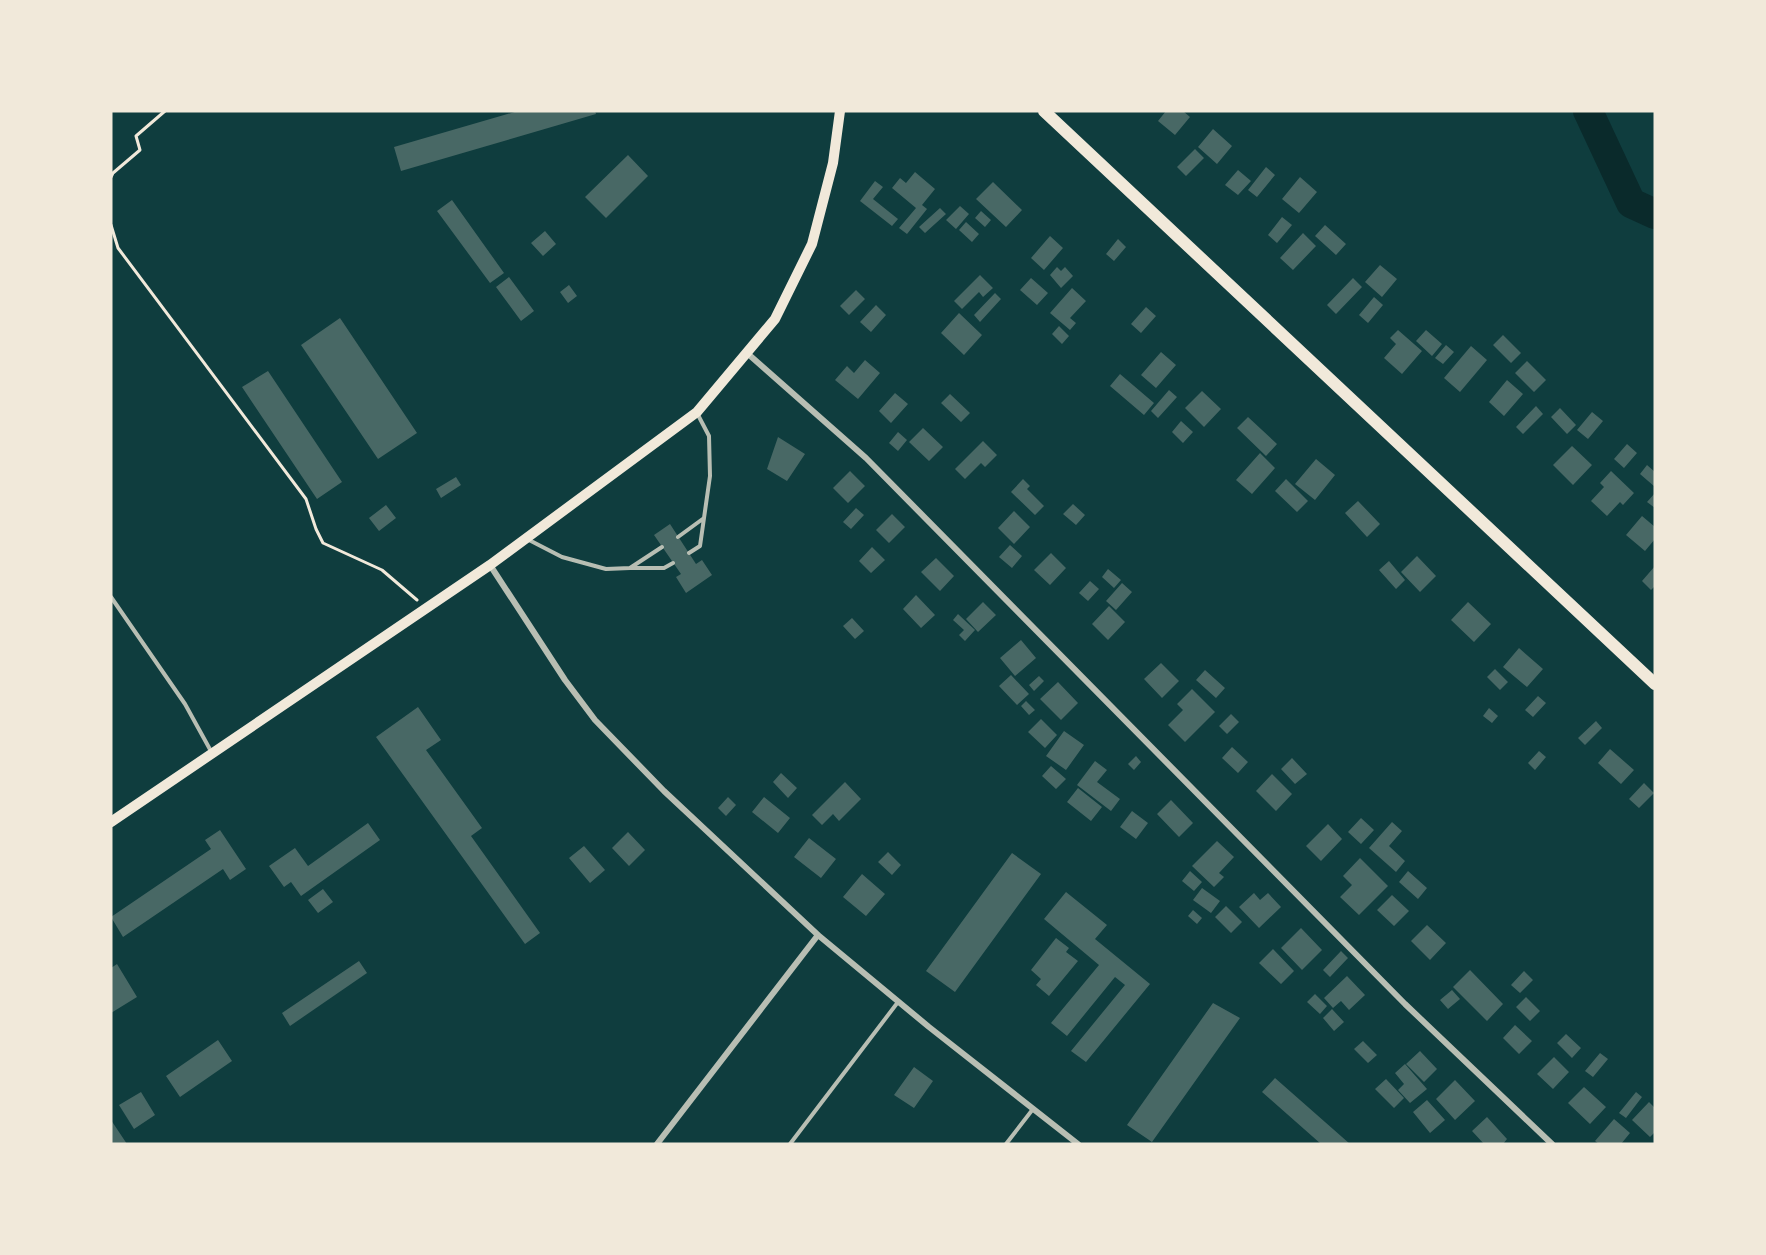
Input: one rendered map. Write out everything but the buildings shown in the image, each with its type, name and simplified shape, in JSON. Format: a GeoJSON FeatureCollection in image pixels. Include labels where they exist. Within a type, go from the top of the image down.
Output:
{"type":"FeatureCollection","features":[{"type":"Feature","properties":{"kind":"highway"},"geometry":{"type":"LineString","coordinates":[[1044,111],[1655,684]]}},
{"type":"Feature","properties":{"kind":"main road"},"geometry":{"type":"LineString","coordinates":[[111,822],[490,565],[697,412],[775,319],[812,244],[833,163],[840,111]]}},
{"type":"Feature","properties":{"kind":"street"},"geometry":{"type":"LineString","coordinates":[[747,353],[866,458],[1405,1004],[1552,1144]]}},
{"type":"Feature","properties":{"kind":"street"},"geometry":{"type":"LineString","coordinates":[[490,565],[565,680],[595,720],[664,791],[818,934],[898,1002],[1078,1144]]}},
{"type":"Feature","properties":{"kind":"street"},"geometry":{"type":"LineString","coordinates":[[657,1144],[818,934]]}},
{"type":"Feature","properties":{"kind":"lane"},"geometry":{"type":"LineString","coordinates":[[689,553],[700,546],[710,476],[709,436],[697,412]]}},
{"type":"Feature","properties":{"kind":"lane"},"geometry":{"type":"LineString","coordinates":[[678,537],[704,518]]}},
{"type":"Feature","properties":{"kind":"lane"},"geometry":{"type":"LineString","coordinates":[[526,538],[562,557],[606,569],[664,568],[673,563]]}},
{"type":"Feature","properties":{"kind":"lane"},"geometry":{"type":"LineString","coordinates":[[630,568],[662,547]]}},
{"type":"Feature","properties":{"kind":"lane"},"geometry":{"type":"LineString","coordinates":[[111,597],[185,704],[213,753]]}},
{"type":"Feature","properties":{"kind":"lane"},"geometry":{"type":"LineString","coordinates":[[790,1144],[898,1002]]}},
{"type":"Feature","properties":{"kind":"lane"},"geometry":{"type":"LineString","coordinates":[[1006,1144],[1033,1109]]}},
{"type":"Feature","properties":{"kind":"path"},"geometry":{"type":"LineString","coordinates":[[111,177],[140,150],[136,136],[165,111]]}},
{"type":"Feature","properties":{"kind":"path"},"geometry":{"type":"LineString","coordinates":[[111,225],[118,248],[306,500],[323,543],[382,570],[426,608]]}},
{"type":"Feature","properties":{"kind":"waterway"},"geometry":{"type":"LineString","coordinates":[[1588,111],[1631,203],[1655,214]]}}]}
